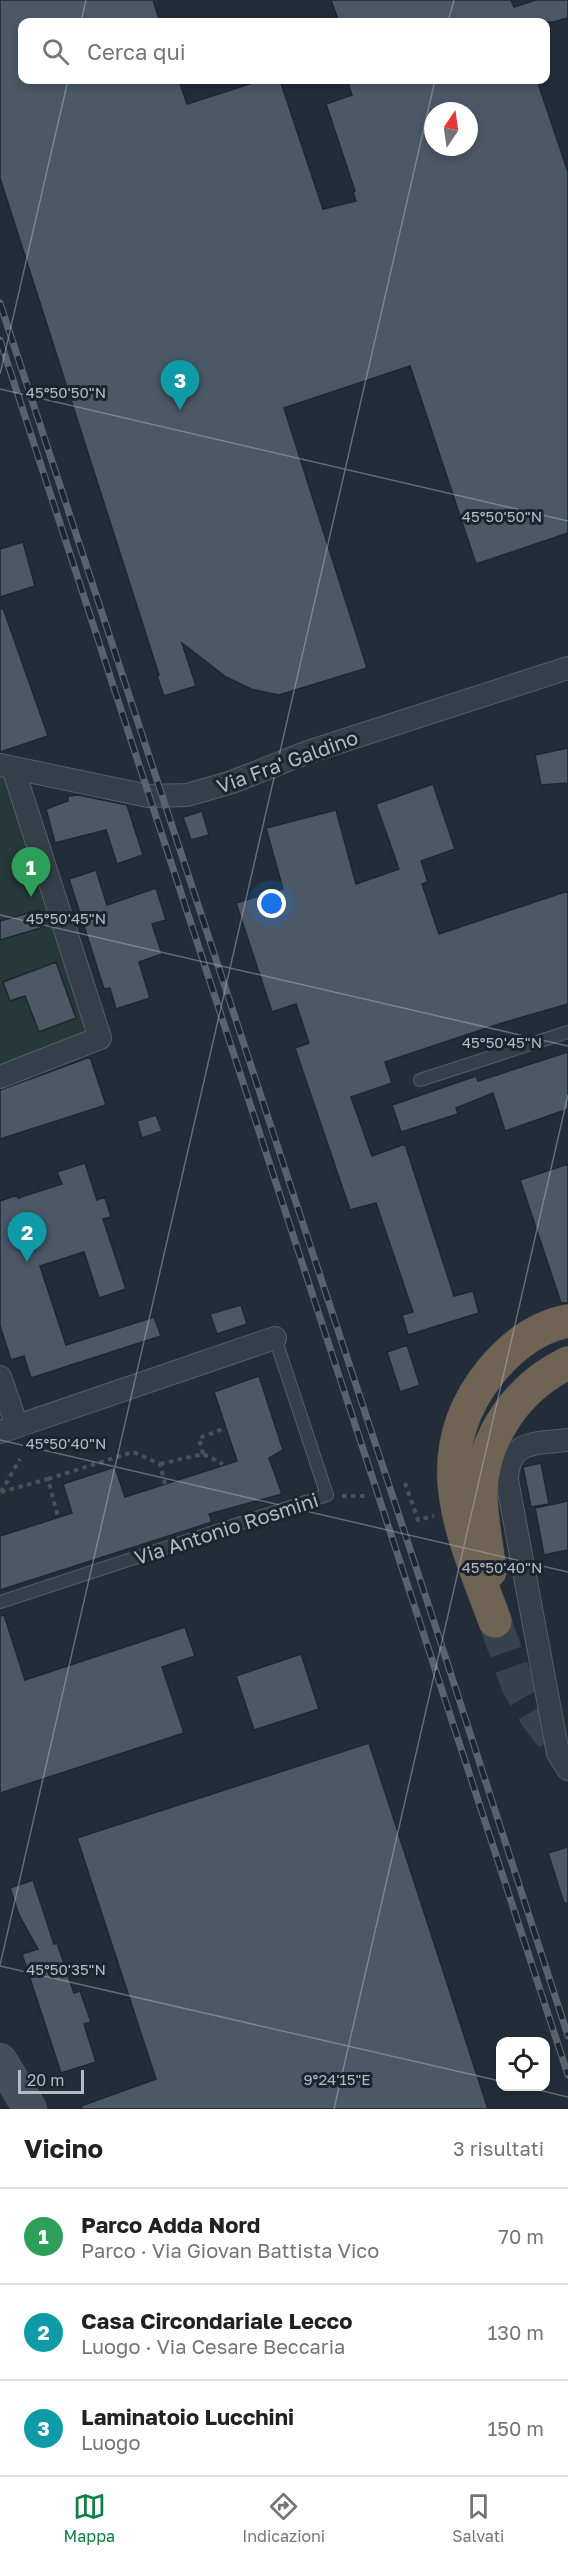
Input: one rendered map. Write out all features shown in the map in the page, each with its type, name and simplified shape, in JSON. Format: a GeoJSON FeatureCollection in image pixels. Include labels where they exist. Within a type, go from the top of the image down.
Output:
{"type":"FeatureCollection","features":[{"type":"Feature","properties":{"kind":"highway"},"geometry":{"type":"LineString","coordinates":[[568,1321],[531,1335],[509,1352],[477,1391],[460,1428],[454,1480],[457,1510],[462,1531],[495,1621],[481,1493],[487,1457],[503,1420],[516,1402],[543,1376],[568,1363]]}},
{"type":"Feature","properties":{"kind":"main road"},"geometry":{"type":"LineString","coordinates":[[0,2060],[30,2109]]}},
{"type":"Feature","properties":{"kind":"street","name":"Via Fra' Galdino"},"geometry":{"type":"LineString","coordinates":[[6,767],[148,796],[187,795],[232,783],[308,752],[568,668]]}},
{"type":"Feature","properties":{"kind":"street"},"geometry":{"type":"LineString","coordinates":[[0,1077],[100,1038],[6,767]]}},
{"type":"Feature","properties":{"kind":"street","name":"Via Antonio Rosmini"},"geometry":{"type":"LineString","coordinates":[[8,1429],[276,1338]]}},
{"type":"Feature","properties":{"kind":"street"},"geometry":{"type":"LineString","coordinates":[[0,1377],[8,1429]]}},
{"type":"Feature","properties":{"kind":"street"},"geometry":{"type":"LineString","coordinates":[[568,1440],[528,1445],[517,1449],[513,1454],[507,1474],[558,1753],[568,1768]]}},
{"type":"Feature","properties":{"kind":"lane"},"geometry":{"type":"LineString","coordinates":[[420,1080],[568,1032]]}},
{"type":"Feature","properties":{"kind":"lane","name":"Via Antonio Rosmini"},"geometry":{"type":"LineString","coordinates":[[0,1602],[327,1495],[276,1338]]}},
{"type":"Feature","properties":{"kind":"path"},"geometry":{"type":"LineString","coordinates":[[203,1454],[199,1438],[226,1428]]}},
{"type":"Feature","properties":{"kind":"path"},"geometry":{"type":"LineString","coordinates":[[1,1492],[133,1452],[160,1464],[203,1454],[223,1464]]}},
{"type":"Feature","properties":{"kind":"path"},"geometry":{"type":"LineString","coordinates":[[1,1492],[20,1459]]}},
{"type":"Feature","properties":{"kind":"path"},"geometry":{"type":"LineString","coordinates":[[160,1464],[165,1484]]}},
{"type":"Feature","properties":{"kind":"path"},"geometry":{"type":"LineString","coordinates":[[48,1479],[58,1517]]}},
{"type":"Feature","properties":{"kind":"path"},"geometry":{"type":"LineString","coordinates":[[327,1495],[358,1498],[365,1496]]}},
{"type":"Feature","properties":{"kind":"green space"},"geometry":{"type":"Polygon","coordinates":[[[0,755],[14,759],[111,1036],[0,1079],[0,755]]]}},
{"type":"Feature","properties":{"kind":"building"},"geometry":{"type":"Polygon","coordinates":[[[0,0],[153,0],[159,18],[18,18],[18,84],[180,84],[187,104],[250,84],[281,84],[323,209],[356,201],[353,192],[355,191],[326,104],[352,95],[348,84],[538,84],[568,172],[568,533],[476,564],[410,366],[284,408],[367,668],[279,695],[251,689],[226,677],[182,643],[196,686],[164,696],[157,676],[159,675],[0,178],[0,0]]]}},
{"type":"Feature","properties":{"kind":"building"},"geometry":{"type":"Polygon","coordinates":[[[331,0],[511,0],[514,7],[536,0],[568,0],[568,18],[553,22],[550,22],[550,18],[338,18],[331,0]]]}},
{"type":"Feature","properties":{"kind":"building"},"geometry":{"type":"Polygon","coordinates":[[[23,542],[35,586],[0,597],[0,549],[23,542]]]}},
{"type":"Feature","properties":{"kind":"building"},"geometry":{"type":"Polygon","coordinates":[[[3,608],[48,736],[0,752],[0,609],[3,608]]]}},
{"type":"Feature","properties":{"kind":"building"},"geometry":{"type":"Polygon","coordinates":[[[568,748],[568,783],[541,785],[535,755],[568,748]]]}},
{"type":"Feature","properties":{"kind":"building"},"geometry":{"type":"Polygon","coordinates":[[[433,784],[455,849],[421,861],[428,882],[422,884],[439,934],[568,891],[568,1004],[502,1023],[385,1062],[392,1083],[351,1097],[372,1156],[405,1144],[454,1296],[473,1291],[479,1313],[408,1335],[402,1315],[413,1312],[376,1203],[350,1210],[295,1048],[309,1043],[296,1004],[272,1012],[236,903],[283,889],[266,828],[336,810],[356,884],[399,869],[376,804],[433,784]]]}},
{"type":"Feature","properties":{"kind":"building"},"geometry":{"type":"Polygon","coordinates":[[[79,795],[127,805],[143,855],[117,864],[106,830],[55,843],[46,809],[68,801],[68,796],[79,795]]]}},
{"type":"Feature","properties":{"kind":"building"},"geometry":{"type":"Polygon","coordinates":[[[202,811],[209,835],[191,840],[183,817],[202,811]]]}},
{"type":"Feature","properties":{"kind":"building"},"geometry":{"type":"Polygon","coordinates":[[[96,870],[107,905],[156,888],[166,920],[152,924],[162,954],[139,962],[150,998],[116,1009],[110,988],[104,989],[69,879],[96,870]]]}},
{"type":"Feature","properties":{"kind":"building"},"geometry":{"type":"Polygon","coordinates":[[[39,910],[44,927],[0,940],[0,921],[39,910]]]}},
{"type":"Feature","properties":{"kind":"building"},"geometry":{"type":"Polygon","coordinates":[[[56,962],[76,1018],[39,1032],[25,996],[10,1001],[3,982],[56,962]]]}},
{"type":"Feature","properties":{"kind":"building"},"geometry":{"type":"Polygon","coordinates":[[[568,1052],[568,1109],[505,1131],[493,1093],[456,1108],[458,1114],[401,1132],[392,1105],[476,1076],[478,1081],[568,1052]]]}},
{"type":"Feature","properties":{"kind":"building"},"geometry":{"type":"Polygon","coordinates":[[[90,1057],[106,1105],[0,1139],[0,1090],[90,1057]]]}},
{"type":"Feature","properties":{"kind":"building"},"geometry":{"type":"Polygon","coordinates":[[[156,1115],[162,1131],[142,1138],[137,1121],[156,1115]]]}},
{"type":"Feature","properties":{"kind":"building"},"geometry":{"type":"Polygon","coordinates":[[[85,1163],[97,1200],[105,1197],[111,1217],[103,1219],[126,1289],[99,1298],[84,1252],[40,1266],[66,1345],[154,1317],[161,1336],[31,1378],[24,1356],[11,1360],[0,1326],[0,1201],[17,1195],[18,1198],[62,1184],[57,1172],[85,1163]]]}},
{"type":"Feature","properties":{"kind":"building"},"geometry":{"type":"Polygon","coordinates":[[[568,1164],[568,1303],[561,1303],[520,1180],[568,1164]]]}},
{"type":"Feature","properties":{"kind":"building"},"geometry":{"type":"Polygon","coordinates":[[[241,1305],[247,1324],[217,1334],[210,1314],[241,1305]]]}},
{"type":"Feature","properties":{"kind":"building"},"geometry":{"type":"Polygon","coordinates":[[[407,1345],[420,1385],[400,1392],[387,1352],[407,1345]]]}},
{"type":"Feature","properties":{"kind":"building"},"geometry":{"type":"Polygon","coordinates":[[[259,1376],[283,1450],[269,1458],[282,1494],[209,1514],[212,1522],[0,1590],[0,1536],[72,1513],[63,1484],[115,1467],[125,1497],[237,1461],[214,1392],[259,1376]]]}},
{"type":"Feature","properties":{"kind":"building"},"geometry":{"type":"Polygon","coordinates":[[[541,1463],[549,1504],[531,1507],[523,1467],[541,1463]]]}},
{"type":"Feature","properties":{"kind":"building"},"geometry":{"type":"Polygon","coordinates":[[[568,1501],[568,1550],[544,1555],[535,1508],[568,1501]]]}},
{"type":"Feature","properties":{"kind":"building"},"geometry":{"type":"Polygon","coordinates":[[[4,1615],[25,1680],[185,1627],[195,1656],[162,1667],[184,1733],[0,1793],[0,1616],[4,1615]]]}},
{"type":"Feature","properties":{"kind":"building"},"geometry":{"type":"Polygon","coordinates":[[[301,1654],[319,1709],[254,1730],[236,1676],[301,1654]]]}},
{"type":"Feature","properties":{"kind":"building"},"geometry":{"type":"Polygon","coordinates":[[[369,1743],[488,2109],[82,2109],[81,2106],[156,2079],[77,1838],[369,1743]]]}},
{"type":"Feature","properties":{"kind":"building"},"geometry":{"type":"Polygon","coordinates":[[[568,1847],[568,1903],[564,1903],[548,1853],[568,1847]]]}},
{"type":"Feature","properties":{"kind":"building"},"geometry":{"type":"Polygon","coordinates":[[[33,1880],[54,1944],[57,1943],[74,1993],[80,1991],[91,2022],[84,2024],[96,2062],[61,2073],[22,1954],[38,1949],[19,1915],[10,1888],[33,1880]]]}},
{"type":"Feature","properties":{"kind":"tunnel"},"geometry":{"type":"LineString","coordinates":[[495,1621],[517,1684],[537,1718],[568,1758]]}},
{"type":"Feature","properties":{"kind":"railway"},"geometry":{"type":"LineString","coordinates":[[0,303],[568,2036]]}},
{"type":"Feature","properties":{"kind":"railway"},"geometry":{"type":"LineString","coordinates":[[0,340],[568,2075]]}},
{"type":"Feature","properties":{"kind":"place","name":"Laminatoio Lucchini"},"geometry":{"type":"Point","coordinates":[180,410]}},
{"type":"Feature","properties":{"kind":"place","name":"Parco Adda Nord"},"geometry":{"type":"Point","coordinates":[31,897]}},
{"type":"Feature","properties":{"kind":"place","name":"Casa Circondariale Lecco"},"geometry":{"type":"Point","coordinates":[27,1262]}}]}
